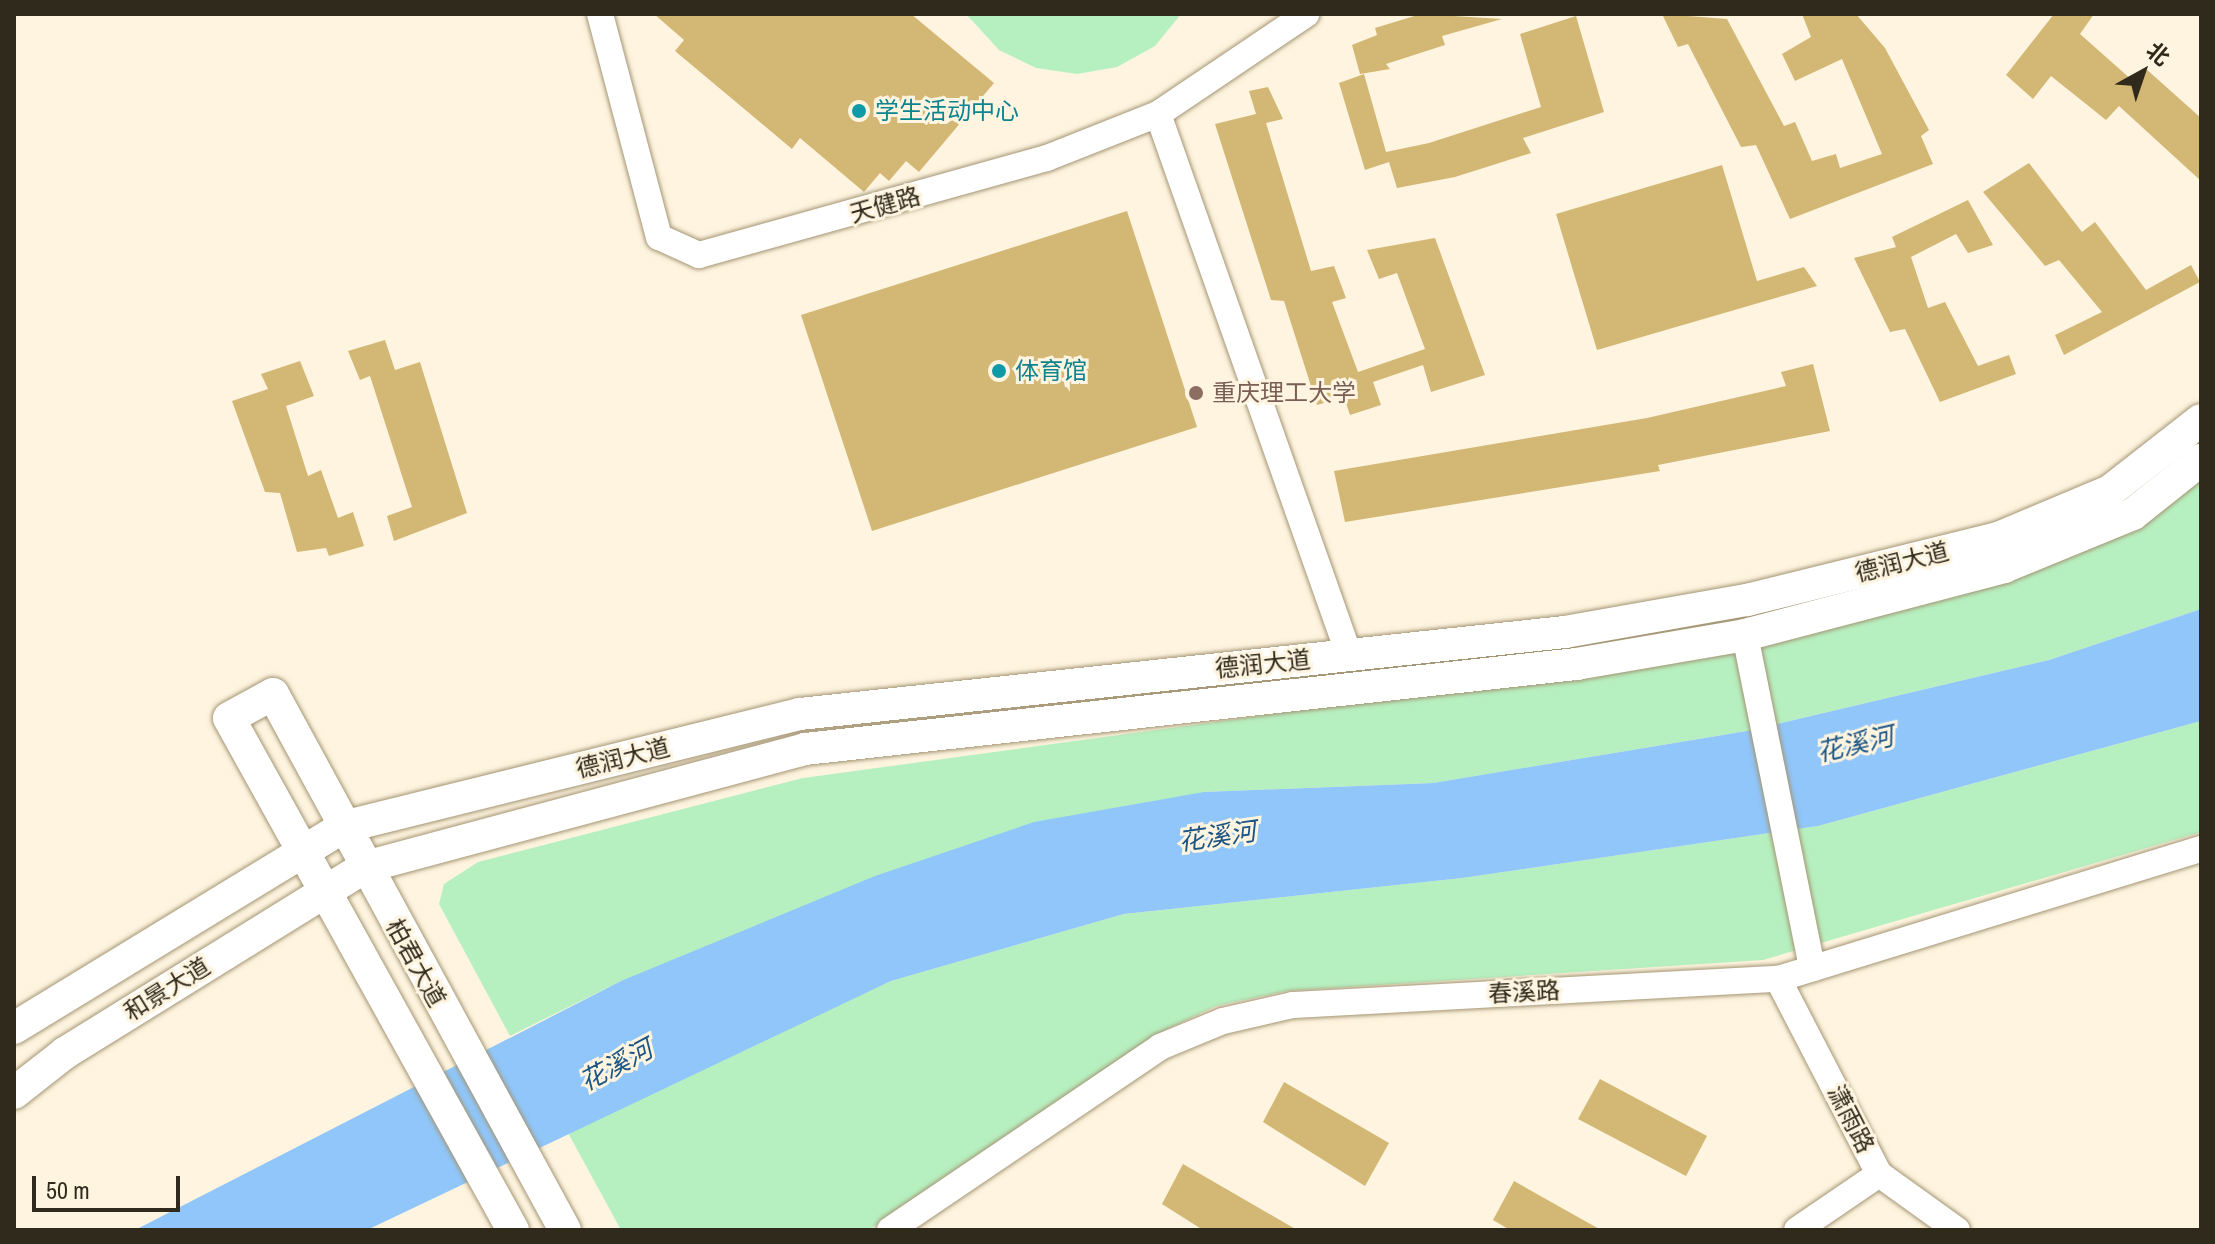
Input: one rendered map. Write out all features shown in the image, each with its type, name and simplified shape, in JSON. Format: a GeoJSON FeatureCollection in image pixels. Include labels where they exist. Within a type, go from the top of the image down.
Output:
{"type":"FeatureCollection","features":[{"type":"Feature","properties":{"kind":"main road","name":"德润大道"},"geometry":{"type":"LineString","coordinates":[[303,852],[343,827],[800,714],[1565,632],[1747,600],[1998,538],[2110,491],[2201,420]]}},
{"type":"Feature","properties":{"kind":"main road","name":"德润大道"},"geometry":{"type":"LineString","coordinates":[[325,892],[365,867],[805,749],[1576,664],[1745,635],[2004,567],[2133,514],[2201,460]]}},
{"type":"Feature","properties":{"kind":"main road","name":"柏君大道"},"geometry":{"type":"LineString","coordinates":[[513,1230],[229,718],[273,694],[418,967],[565,1230]]}},
{"type":"Feature","properties":{"kind":"main road","name":"和景大道"},"geometry":{"type":"LineString","coordinates":[[14,1028],[303,852]]}},
{"type":"Feature","properties":{"kind":"main road","name":"和景大道"},"geometry":{"type":"LineString","coordinates":[[14,1093],[65,1053],[325,892]]}},
{"type":"Feature","properties":{"kind":"street","name":"天健路"},"geometry":{"type":"LineString","coordinates":[[600,14],[659,237],[699,255],[1047,158],[1158,114],[1306,14]]}},
{"type":"Feature","properties":{"kind":"street"},"geometry":{"type":"LineString","coordinates":[[1158,114],[1349,655]]}},
{"type":"Feature","properties":{"kind":"street"},"geometry":{"type":"LineString","coordinates":[[1745,635],[1812,968]]}},
{"type":"Feature","properties":{"kind":"street","name":"春溪路"},"geometry":{"type":"LineString","coordinates":[[890,1230],[1160,1047],[1223,1021],[1293,1005],[1778,979],[2201,849]]}},
{"type":"Feature","properties":{"kind":"street","name":"潇雨路"},"geometry":{"type":"LineString","coordinates":[[1778,979],[1879,1174],[1957,1230]]}},
{"type":"Feature","properties":{"kind":"street"},"geometry":{"type":"LineString","coordinates":[[1797,1230],[1879,1174]]}},
{"type":"Feature","properties":{"kind":"green space"},"geometry":{"type":"Polygon","coordinates":[[[966,14],[1181,14],[1155,46],[1117,67],[1077,74],[1036,68],[999,50],[966,14]]]}},
{"type":"Feature","properties":{"kind":"green space"},"geometry":{"type":"Polygon","coordinates":[[[2201,473],[2201,609],[2049,660],[1747,731],[1433,783],[1204,792],[621,981],[510,1036],[439,904],[444,884],[478,862],[803,778],[1760,648],[2009,579],[2201,473]]]}},
{"type":"Feature","properties":{"kind":"green space"},"geometry":{"type":"Polygon","coordinates":[[[2201,721],[2201,832],[1763,960],[1287,991],[1216,1006],[1155,1035],[869,1230],[621,1230],[567,1131],[891,981],[1124,914],[1462,878],[1818,826],[2201,721]]]}},
{"type":"Feature","properties":{"kind":"water","name":"花溪河"},"geometry":{"type":"Polygon","coordinates":[[[2201,609],[2201,721],[1818,826],[1462,878],[1124,914],[891,981],[367,1230],[135,1230],[621,981],[875,876],[1034,822],[1204,792],[1433,783],[1747,731],[2049,660],[2201,609]]]}},
{"type":"Feature","properties":{"kind":"building","name":"学生活动中心"},"geometry":{"type":"Polygon","coordinates":[[[654,14],[911,14],[994,83],[919,172],[906,161],[889,181],[880,173],[864,192],[800,138],[792,149],[675,51],[684,40],[654,14]]]}},
{"type":"Feature","properties":{"kind":"building"},"geometry":{"type":"Polygon","coordinates":[[[1421,14],[1502,19],[1442,36],[1445,45],[1386,64],[1390,69],[1360,74],[1352,45],[1377,35],[1375,28],[1421,14]]]}},
{"type":"Feature","properties":{"kind":"building"},"geometry":{"type":"Polygon","coordinates":[[[1662,14],[1727,19],[1784,126],[1795,122],[1812,161],[1836,154],[1840,168],[1882,154],[1842,59],[1795,81],[1782,54],[1811,37],[1802,14],[1856,14],[1885,48],[1929,130],[1921,136],[1933,164],[1790,219],[1756,145],[1741,147],[1688,44],[1678,47],[1662,14]]]}},
{"type":"Feature","properties":{"kind":"building"},"geometry":{"type":"Polygon","coordinates":[[[2054,14],[2094,14],[2080,34],[2133,81],[2145,68],[2201,118],[2201,181],[2119,106],[2106,120],[2051,76],[2033,99],[2006,75],[2054,14]]]}},
{"type":"Feature","properties":{"kind":"building"},"geometry":{"type":"Polygon","coordinates":[[[1576,16],[1604,112],[1523,138],[1531,153],[1455,177],[1397,188],[1389,162],[1365,170],[1339,83],[1364,74],[1386,152],[1429,143],[1541,107],[1520,34],[1576,16]]]}},
{"type":"Feature","properties":{"kind":"building"},"geometry":{"type":"Polygon","coordinates":[[[1268,87],[1283,119],[1266,123],[1311,271],[1334,266],[1346,298],[1332,302],[1358,372],[1425,349],[1397,273],[1379,279],[1367,250],[1435,238],[1485,375],[1431,392],[1423,365],[1373,382],[1381,405],[1350,415],[1344,397],[1317,405],[1284,301],[1271,300],[1215,124],[1256,114],[1249,91],[1268,87]]]}},
{"type":"Feature","properties":{"kind":"building"},"geometry":{"type":"Polygon","coordinates":[[[2029,163],[2082,232],[2095,222],[2146,290],[2191,265],[2200,282],[2064,355],[2055,335],[2102,312],[2059,260],[2045,266],[1983,192],[2029,163]]]}},
{"type":"Feature","properties":{"kind":"building"},"geometry":{"type":"Polygon","coordinates":[[[1722,165],[1757,281],[1804,267],[1817,286],[1597,350],[1556,214],[1722,165]]]}},
{"type":"Feature","properties":{"kind":"building"},"geometry":{"type":"Polygon","coordinates":[[[1968,200],[1993,245],[1968,253],[1956,234],[1911,257],[1928,308],[1945,302],[1978,366],[2009,355],[2016,374],[1940,402],[1905,329],[1890,332],[1854,258],[1896,247],[1892,237],[1968,200]]]}},
{"type":"Feature","properties":{"kind":"building","name":"体育馆"},"geometry":{"type":"Polygon","coordinates":[[[1127,211],[1197,427],[872,531],[801,315],[1127,211]]]}},
{"type":"Feature","properties":{"kind":"building"},"geometry":{"type":"Polygon","coordinates":[[[385,340],[395,370],[420,362],[467,513],[394,541],[387,516],[412,507],[370,376],[360,380],[348,351],[385,340]]]}},
{"type":"Feature","properties":{"kind":"building"},"geometry":{"type":"Polygon","coordinates":[[[300,361],[314,396],[286,406],[308,476],[321,470],[338,518],[353,512],[364,546],[329,556],[326,548],[297,552],[280,493],[265,492],[232,401],[268,389],[261,374],[300,361]]]}},
{"type":"Feature","properties":{"kind":"building"},"geometry":{"type":"Polygon","coordinates":[[[1813,364],[1830,431],[1658,465],[1660,471],[1345,522],[1334,471],[1647,418],[1786,386],[1781,372],[1813,364]]]}},
{"type":"Feature","properties":{"kind":"building"},"geometry":{"type":"Polygon","coordinates":[[[1600,1079],[1707,1136],[1686,1176],[1578,1119],[1600,1079]]]}},
{"type":"Feature","properties":{"kind":"building"},"geometry":{"type":"Polygon","coordinates":[[[1284,1082],[1389,1143],[1365,1186],[1263,1122],[1284,1082]]]}},
{"type":"Feature","properties":{"kind":"building"},"geometry":{"type":"Polygon","coordinates":[[[1183,1164],[1297,1230],[1203,1230],[1162,1204],[1183,1164]]]}},
{"type":"Feature","properties":{"kind":"building"},"geometry":{"type":"Polygon","coordinates":[[[1514,1181],[1601,1230],[1510,1230],[1493,1220],[1514,1181]]]}},
{"type":"Feature","properties":{"kind":"place","name":"学生活动中心"},"geometry":{"type":"Point","coordinates":[859,111]}},
{"type":"Feature","properties":{"kind":"place","name":"体育馆"},"geometry":{"type":"Point","coordinates":[999,371]}},
{"type":"Feature","properties":{"kind":"place","name":"重庆理工大学"},"geometry":{"type":"Point","coordinates":[1196,393]}}]}
